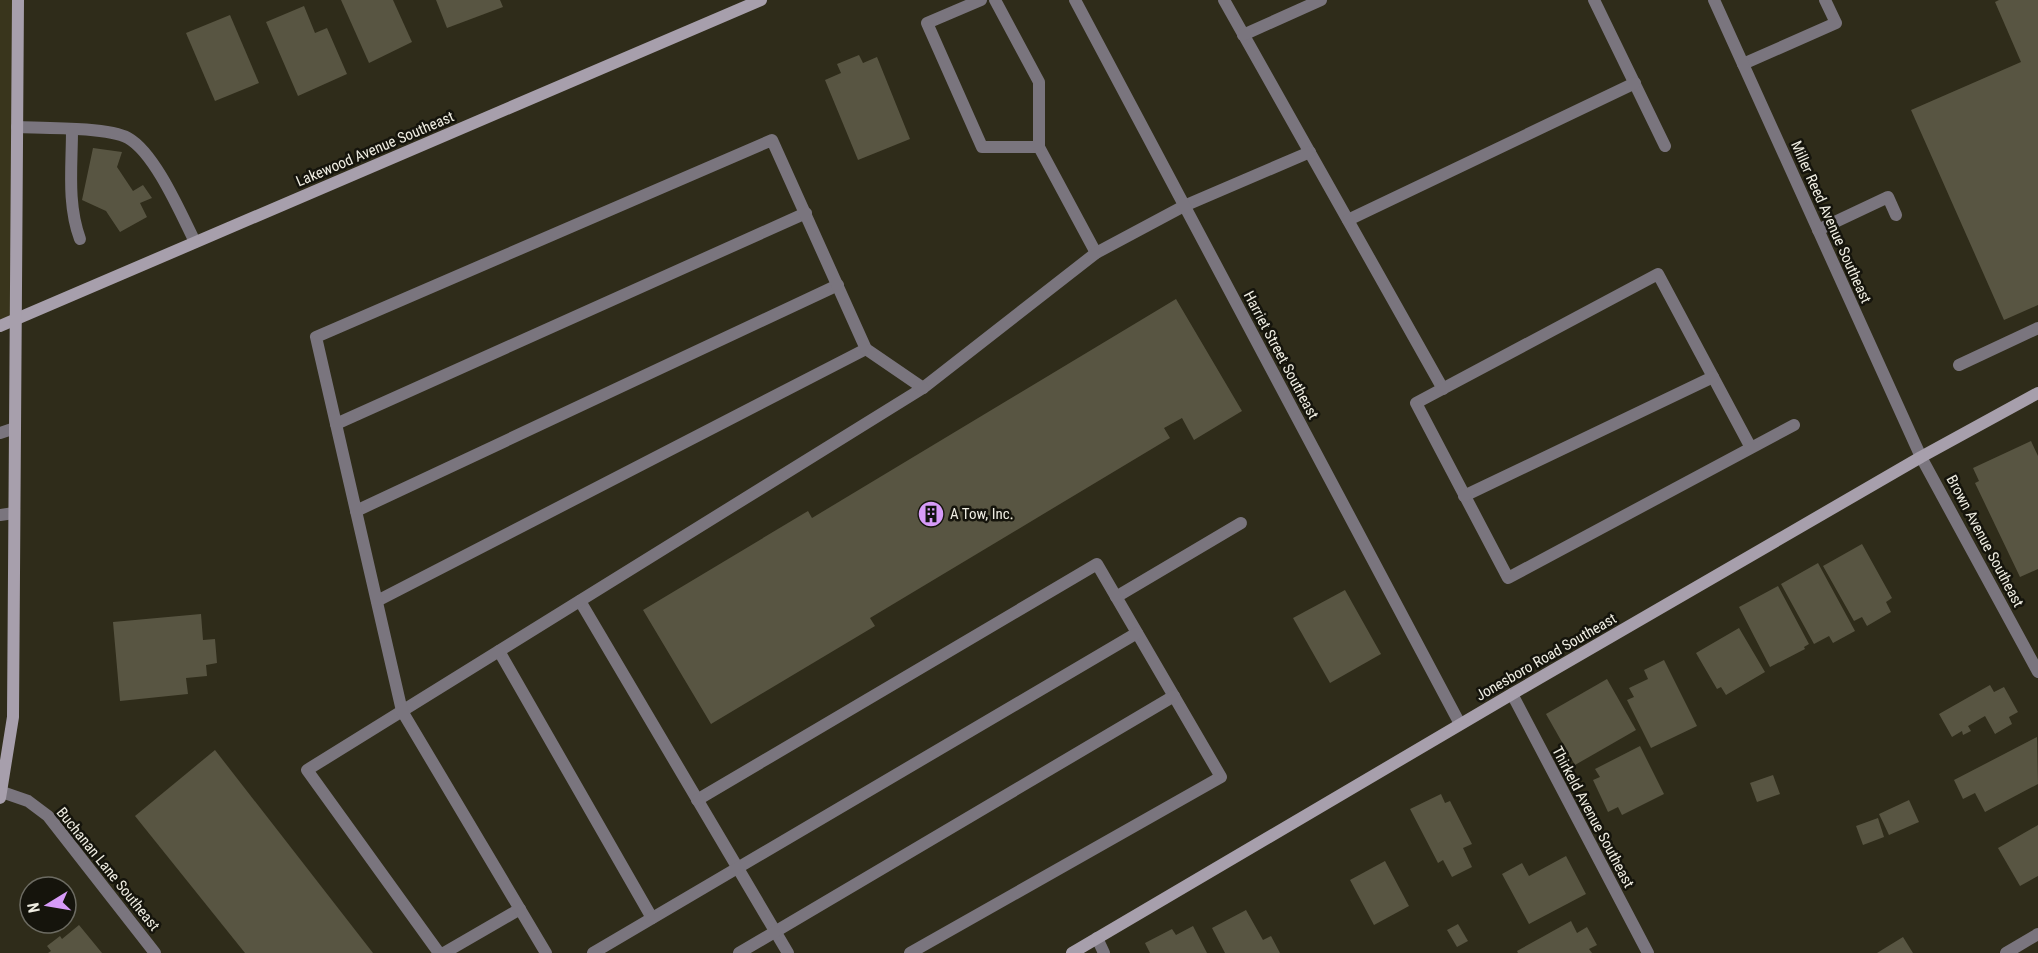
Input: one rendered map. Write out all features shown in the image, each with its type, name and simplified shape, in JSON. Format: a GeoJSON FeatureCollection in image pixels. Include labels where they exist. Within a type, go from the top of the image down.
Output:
{"type":"FeatureCollection","features":[{"type":"Feature","properties":{"kind":"main road"},"geometry":{"type":"LineString","coordinates":[[1,795],[13,717],[18,0]]}},
{"type":"Feature","properties":{"kind":"main road","name":"Lakewood Avenue Southeast"},"geometry":{"type":"LineString","coordinates":[[0,326],[761,0]]}},
{"type":"Feature","properties":{"kind":"main road","name":"Jonesboro Road Southeast"},"geometry":{"type":"LineString","coordinates":[[1072,953],[1460,724],[1921,457],[2038,393]]}},
{"type":"Feature","properties":{"kind":"street"},"geometry":{"type":"LineString","coordinates":[[981,0],[927,23],[982,147],[1039,147]]}},
{"type":"Feature","properties":{"kind":"street"},"geometry":{"type":"LineString","coordinates":[[995,0],[1039,82],[1039,147],[1096,253]]}},
{"type":"Feature","properties":{"kind":"street","name":"Harriet Street Southeast"},"geometry":{"type":"LineString","coordinates":[[1075,0],[1460,724]]}},
{"type":"Feature","properties":{"kind":"street"},"geometry":{"type":"LineString","coordinates":[[1224,0],[1443,389]]}},
{"type":"Feature","properties":{"kind":"street"},"geometry":{"type":"LineString","coordinates":[[1243,34],[1321,0]]}},
{"type":"Feature","properties":{"kind":"street"},"geometry":{"type":"LineString","coordinates":[[1594,0],[1665,146]]}},
{"type":"Feature","properties":{"kind":"street","name":"Miller Reed Avenue Southeast"},"geometry":{"type":"LineString","coordinates":[[1714,0],[1921,457]]}},
{"type":"Feature","properties":{"kind":"street"},"geometry":{"type":"LineString","coordinates":[[1743,64],[1836,23],[1825,0]]}},
{"type":"Feature","properties":{"kind":"street"},"geometry":{"type":"LineString","coordinates":[[1348,220],[1635,83]]}},
{"type":"Feature","properties":{"kind":"street"},"geometry":{"type":"LineString","coordinates":[[17,127],[108,132],[127,138],[141,149],[158,171],[195,242]]}},
{"type":"Feature","properties":{"kind":"street"},"geometry":{"type":"LineString","coordinates":[[72,130],[72,204],[74,222],[80,239]]}},
{"type":"Feature","properties":{"kind":"street"},"geometry":{"type":"LineString","coordinates":[[546,953],[402,711],[316,337],[772,140],[866,349],[923,388]]}},
{"type":"Feature","properties":{"kind":"street"},"geometry":{"type":"LineString","coordinates":[[520,909],[441,953],[307,770],[923,388],[1096,253],[1184,206],[1310,152]]}},
{"type":"Feature","properties":{"kind":"street"},"geometry":{"type":"LineString","coordinates":[[1818,230],[1888,197],[1896,215]]}},
{"type":"Feature","properties":{"kind":"street"},"geometry":{"type":"LineString","coordinates":[[336,424],[806,213]]}},
{"type":"Feature","properties":{"kind":"street"},"geometry":{"type":"LineString","coordinates":[[1751,448],[1658,274],[1416,403],[1508,578],[1794,425]]}},
{"type":"Feature","properties":{"kind":"street"},"geometry":{"type":"LineString","coordinates":[[356,511],[838,285]]}},
{"type":"Feature","properties":{"kind":"street"},"geometry":{"type":"LineString","coordinates":[[1959,364],[2038,328]]}},
{"type":"Feature","properties":{"kind":"street"},"geometry":{"type":"LineString","coordinates":[[377,601],[866,349]]}},
{"type":"Feature","properties":{"kind":"street"},"geometry":{"type":"LineString","coordinates":[[1464,496],[1713,377]]}},
{"type":"Feature","properties":{"kind":"street"},"geometry":{"type":"LineString","coordinates":[[0,432],[15,428]]}},
{"type":"Feature","properties":{"kind":"street","name":"Brown Avenue Southeast"},"geometry":{"type":"LineString","coordinates":[[1921,457],[2038,672]]}},
{"type":"Feature","properties":{"kind":"street"},"geometry":{"type":"LineString","coordinates":[[0,516],[14,513]]}},
{"type":"Feature","properties":{"kind":"street"},"geometry":{"type":"LineString","coordinates":[[1116,597],[1242,523]]}},
{"type":"Feature","properties":{"kind":"street"},"geometry":{"type":"LineString","coordinates":[[697,800],[1097,564],[1221,777],[910,953]]}},
{"type":"Feature","properties":{"kind":"street"},"geometry":{"type":"LineString","coordinates":[[580,600],[788,953]]}},
{"type":"Feature","properties":{"kind":"street"},"geometry":{"type":"LineString","coordinates":[[593,953],[1137,633]]}},
{"type":"Feature","properties":{"kind":"street"},"geometry":{"type":"LineString","coordinates":[[499,651],[652,918]]}},
{"type":"Feature","properties":{"kind":"street","name":"Thirkeld Avenue Southeast"},"geometry":{"type":"LineString","coordinates":[[1512,694],[1648,953]]}},
{"type":"Feature","properties":{"kind":"street"},"geometry":{"type":"LineString","coordinates":[[739,953],[1173,696]]}},
{"type":"Feature","properties":{"kind":"street","name":"Buchanan Lane Southeast"},"geometry":{"type":"LineString","coordinates":[[1,795],[28,801],[48,816],[155,953]]}},
{"type":"Feature","properties":{"kind":"street"},"geometry":{"type":"LineString","coordinates":[[2006,953],[2038,934]]}},
{"type":"Feature","properties":{"kind":"street"},"geometry":{"type":"LineString","coordinates":[[1097,938],[1104,953]]}},
{"type":"Feature","properties":{"kind":"shaded area"},"geometry":{"type":"Polygon","coordinates":[[[0,0],[22,0],[16,319],[0,326],[0,0]]]}},
{"type":"Feature","properties":{"kind":"building"},"geometry":{"type":"Polygon","coordinates":[[[341,0],[393,0],[412,42],[369,63],[341,0]]]}},
{"type":"Feature","properties":{"kind":"building"},"geometry":{"type":"Polygon","coordinates":[[[436,0],[500,0],[503,7],[447,28],[436,0]]]}},
{"type":"Feature","properties":{"kind":"building"},"geometry":{"type":"Polygon","coordinates":[[[1999,0],[2038,0],[2038,305],[2004,320],[1911,110],[2021,62],[1995,2],[1999,0]]]}},
{"type":"Feature","properties":{"kind":"building"},"geometry":{"type":"Polygon","coordinates":[[[304,6],[315,33],[327,28],[347,74],[298,96],[266,22],[304,6]]]}},
{"type":"Feature","properties":{"kind":"building"},"geometry":{"type":"Polygon","coordinates":[[[230,15],[259,83],[215,101],[186,33],[230,15]]]}},
{"type":"Feature","properties":{"kind":"building"},"geometry":{"type":"Polygon","coordinates":[[[859,55],[863,63],[877,57],[910,139],[858,160],[825,80],[841,73],[837,64],[859,55]]]}},
{"type":"Feature","properties":{"kind":"building"},"geometry":{"type":"Polygon","coordinates":[[[93,148],[122,152],[117,167],[133,191],[143,185],[152,198],[140,203],[147,217],[120,232],[106,211],[82,200],[93,148]]]}},
{"type":"Feature","properties":{"kind":"building","name":"A Tow, Inc."},"geometry":{"type":"Polygon","coordinates":[[[1176,299],[1242,411],[1194,440],[1182,418],[1164,428],[1170,438],[870,618],[875,626],[711,724],[643,610],[808,511],[812,518],[1176,299]]]}},
{"type":"Feature","properties":{"kind":"building"},"geometry":{"type":"Polygon","coordinates":[[[2031,441],[2038,456],[2038,569],[2020,577],[1975,483],[1979,481],[1973,468],[2031,441]]]}},
{"type":"Feature","properties":{"kind":"building"},"geometry":{"type":"Polygon","coordinates":[[[1862,544],[1892,598],[1886,602],[1891,612],[1867,626],[1862,617],[1854,621],[1823,566],[1862,544]]]}},
{"type":"Feature","properties":{"kind":"building"},"geometry":{"type":"Polygon","coordinates":[[[1818,563],[1855,631],[1833,643],[1829,636],[1814,644],[1781,584],[1818,563]]]}},
{"type":"Feature","properties":{"kind":"building"},"geometry":{"type":"Polygon","coordinates":[[[1778,586],[1809,644],[1804,647],[1805,649],[1770,667],[1739,607],[1778,586]]]}},
{"type":"Feature","properties":{"kind":"building"},"geometry":{"type":"Polygon","coordinates":[[[1345,590],[1381,654],[1330,683],[1293,618],[1345,590]]]}},
{"type":"Feature","properties":{"kind":"building"},"geometry":{"type":"Polygon","coordinates":[[[201,614],[203,640],[215,639],[217,663],[206,665],[207,676],[186,678],[188,694],[120,701],[113,622],[201,614]]]}},
{"type":"Feature","properties":{"kind":"building"},"geometry":{"type":"Polygon","coordinates":[[[1739,628],[1765,672],[1726,695],[1721,687],[1717,689],[1696,653],[1739,628]]]}},
{"type":"Feature","properties":{"kind":"building"},"geometry":{"type":"Polygon","coordinates":[[[1664,660],[1697,726],[1651,748],[1627,700],[1634,697],[1629,688],[1648,679],[1644,670],[1664,660]]]}},
{"type":"Feature","properties":{"kind":"building"},"geometry":{"type":"Polygon","coordinates":[[[1607,679],[1636,730],[1575,765],[1546,714],[1607,679]]]}},
{"type":"Feature","properties":{"kind":"building"},"geometry":{"type":"Polygon","coordinates":[[[1990,685],[1994,692],[2004,687],[2018,712],[2009,717],[2012,724],[1995,734],[1985,716],[1968,726],[1971,731],[1963,735],[1962,731],[1952,737],[1939,714],[1990,685]]]}},
{"type":"Feature","properties":{"kind":"building"},"geometry":{"type":"Polygon","coordinates":[[[2037,737],[2038,784],[1985,812],[1975,793],[1963,799],[1954,780],[2037,737]]]}},
{"type":"Feature","properties":{"kind":"building"},"geometry":{"type":"Polygon","coordinates":[[[1640,746],[1664,794],[1622,815],[1618,807],[1608,812],[1593,780],[1600,777],[1595,769],[1640,746]]]}},
{"type":"Feature","properties":{"kind":"building"},"geometry":{"type":"Polygon","coordinates":[[[215,750],[373,953],[245,953],[135,816],[215,750]]]}},
{"type":"Feature","properties":{"kind":"building"},"geometry":{"type":"Polygon","coordinates":[[[1773,775],[1780,794],[1757,802],[1750,783],[1773,775]]]}},
{"type":"Feature","properties":{"kind":"building"},"geometry":{"type":"Polygon","coordinates":[[[1441,794],[1445,803],[1450,801],[1472,844],[1463,848],[1472,867],[1452,877],[1443,860],[1438,863],[1410,809],[1441,794]]]}},
{"type":"Feature","properties":{"kind":"building"},"geometry":{"type":"Polygon","coordinates":[[[1909,800],[1919,822],[1889,835],[1879,814],[1909,800]]]}},
{"type":"Feature","properties":{"kind":"building"},"geometry":{"type":"Polygon","coordinates":[[[1878,818],[1884,837],[1863,845],[1856,826],[1878,818]]]}},
{"type":"Feature","properties":{"kind":"building"},"geometry":{"type":"Polygon","coordinates":[[[2038,825],[2038,876],[2020,886],[1998,848],[2038,825]]]}},
{"type":"Feature","properties":{"kind":"building"},"geometry":{"type":"Polygon","coordinates":[[[1566,856],[1586,894],[1529,924],[1502,874],[1522,863],[1529,876],[1566,856]]]}},
{"type":"Feature","properties":{"kind":"building"},"geometry":{"type":"Polygon","coordinates":[[[1385,861],[1409,906],[1374,925],[1350,880],[1385,861]]]}},
{"type":"Feature","properties":{"kind":"building"},"geometry":{"type":"Polygon","coordinates":[[[1246,910],[1263,940],[1271,936],[1280,953],[1225,953],[1212,928],[1246,910]]]}},
{"type":"Feature","properties":{"kind":"building"},"geometry":{"type":"Polygon","coordinates":[[[1571,921],[1577,933],[1587,927],[1597,945],[1589,949],[1592,953],[1518,953],[1517,951],[1571,921]]]}},
{"type":"Feature","properties":{"kind":"building"},"geometry":{"type":"Polygon","coordinates":[[[1458,924],[1468,941],[1457,947],[1447,930],[1458,924]]]}},
{"type":"Feature","properties":{"kind":"building"},"geometry":{"type":"Polygon","coordinates":[[[78,926],[102,953],[48,953],[51,951],[47,946],[60,936],[62,939],[67,935],[78,935],[78,926]]]}},
{"type":"Feature","properties":{"kind":"building"},"geometry":{"type":"Polygon","coordinates":[[[1193,926],[1207,953],[1150,953],[1145,943],[1172,929],[1176,935],[1193,926]]]}},
{"type":"Feature","properties":{"kind":"building"},"geometry":{"type":"Polygon","coordinates":[[[1903,937],[1913,953],[1877,953],[1903,937]]]}},
{"type":"Feature","properties":{"kind":"place","name":"A Tow, Inc."},"geometry":{"type":"Point","coordinates":[931,514]}}]}
